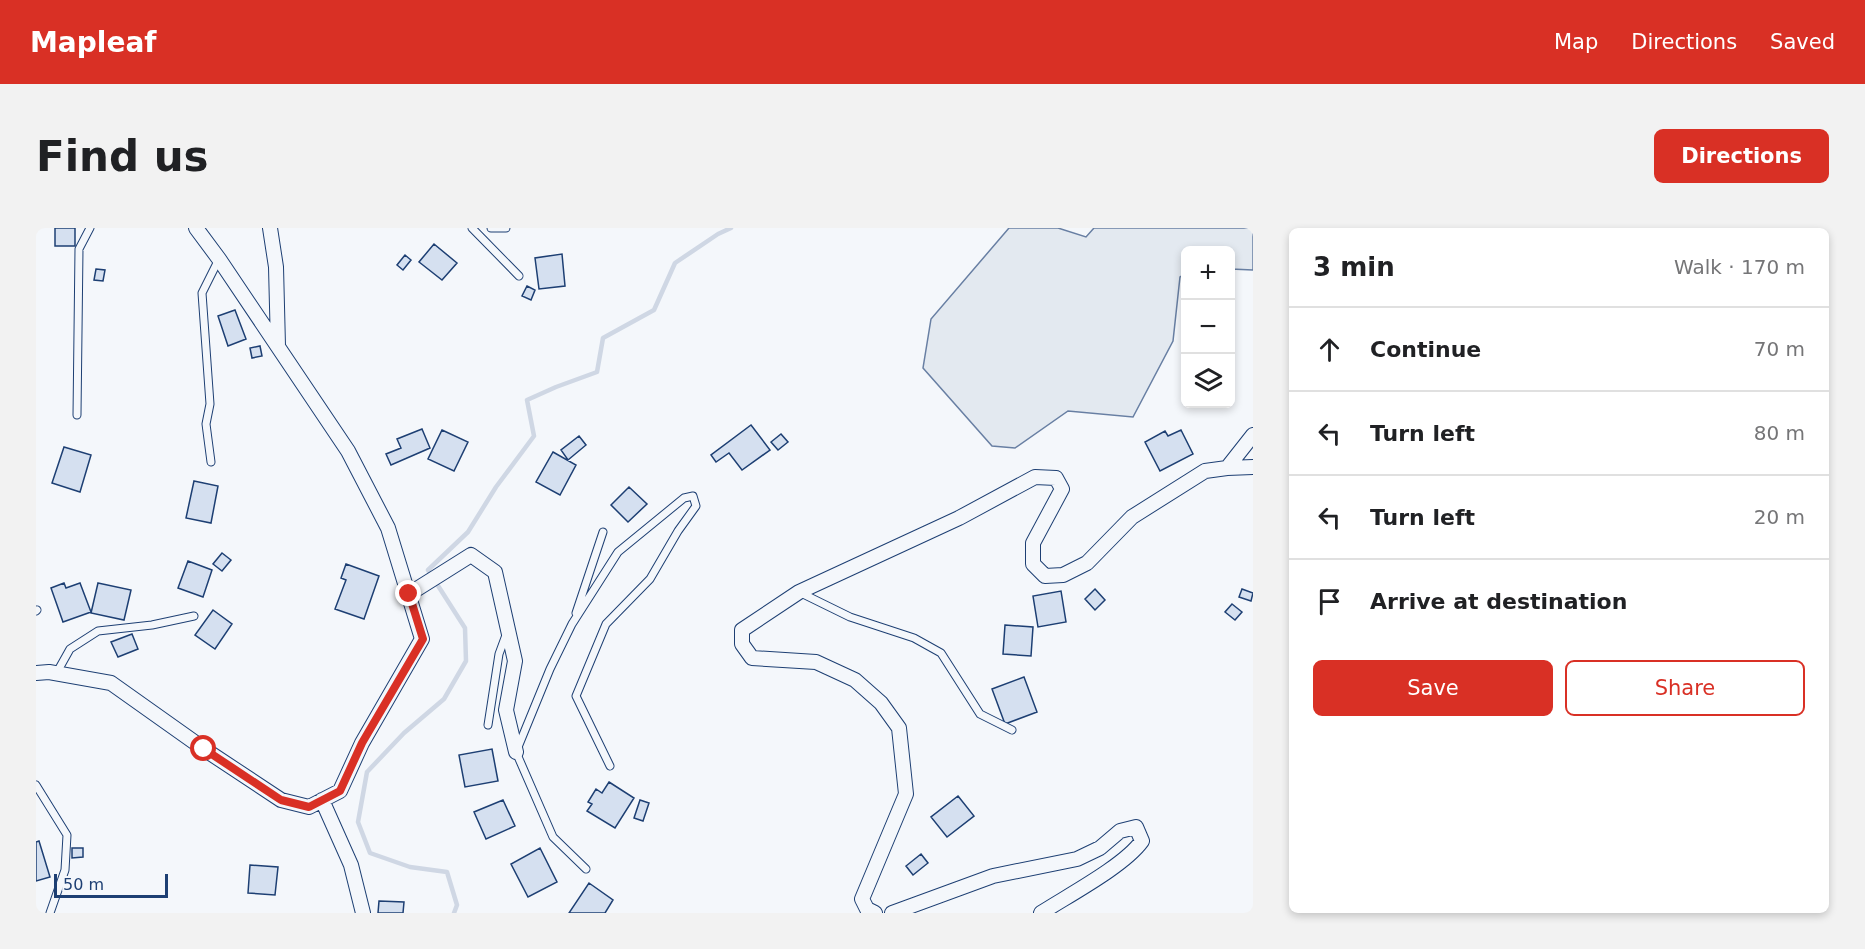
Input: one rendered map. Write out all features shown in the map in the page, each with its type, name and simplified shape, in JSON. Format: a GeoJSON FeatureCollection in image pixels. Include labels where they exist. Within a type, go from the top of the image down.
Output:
{"type":"FeatureCollection","features":[{"type":"Feature","properties":{"kind":"street"},"geometry":{"type":"LineString","coordinates":[[36,672],[49,672],[111,683],[281,800],[309,807],[340,791],[362,743],[423,639],[388,528],[348,451],[196,228]]}},
{"type":"Feature","properties":{"kind":"street"},"geometry":{"type":"LineString","coordinates":[[270,228],[276,267],[278,346]]}},
{"type":"Feature","properties":{"kind":"street"},"geometry":{"type":"LineString","coordinates":[[1227,468],[1253,435]]}},
{"type":"Feature","properties":{"kind":"street"},"geometry":{"type":"LineString","coordinates":[[875,913],[867,909],[862,899],[906,794],[899,728],[881,703],[855,680],[816,662],[752,658],[742,644],[742,630],[799,592],[959,519],[1035,477],[1056,478],[1062,489],[1033,543],[1033,564],[1045,576],[1063,575],[1087,563],[1132,517],[1205,471],[1253,467]]}},
{"type":"Feature","properties":{"kind":"street"},"geometry":{"type":"LineString","coordinates":[[409,594],[471,555],[495,572],[515,661],[506,710],[516,752]]}},
{"type":"Feature","properties":{"kind":"street"},"geometry":{"type":"LineString","coordinates":[[322,800],[351,865],[363,913]]}},
{"type":"Feature","properties":{"kind":"street"},"geometry":{"type":"LineString","coordinates":[[892,913],[993,876],[1077,859],[1100,848],[1120,831],[1136,827],[1142,841],[1137,848],[1117,864],[1041,913]]}},
{"type":"Feature","properties":{"kind":"lane"},"geometry":{"type":"LineString","coordinates":[[77,415],[79,249],[90,228]]}},
{"type":"Feature","properties":{"kind":"lane"},"geometry":{"type":"LineString","coordinates":[[472,228],[519,276]]}},
{"type":"Feature","properties":{"kind":"lane"},"geometry":{"type":"LineString","coordinates":[[491,228],[506,228]]}},
{"type":"Feature","properties":{"kind":"lane"},"geometry":{"type":"LineString","coordinates":[[211,462],[206,424],[210,404],[202,293],[219,259]]}},
{"type":"Feature","properties":{"kind":"lane"},"geometry":{"type":"LineString","coordinates":[[586,868],[553,837],[516,752],[550,669],[572,624],[618,552],[684,498],[693,496],[696,506],[678,531],[651,579],[606,624],[576,696],[610,766]]}},
{"type":"Feature","properties":{"kind":"lane"},"geometry":{"type":"LineString","coordinates":[[572,624],[603,532]]}},
{"type":"Feature","properties":{"kind":"lane"},"geometry":{"type":"LineString","coordinates":[[799,592],[850,617],[914,638],[941,653],[980,714],[1012,729]]}},
{"type":"Feature","properties":{"kind":"lane"},"geometry":{"type":"LineString","coordinates":[[56,674],[70,649],[98,630],[152,625],[194,616]]}},
{"type":"Feature","properties":{"kind":"lane"},"geometry":{"type":"LineString","coordinates":[[488,724],[498,654],[508,630]]}},
{"type":"Feature","properties":{"kind":"lane"},"geometry":{"type":"LineString","coordinates":[[36,785],[67,835],[65,870],[50,913]]}},
{"type":"Feature","properties":{"kind":"shaded area"},"geometry":{"type":"Polygon","coordinates":[[[1009,228],[1058,228],[1086,237],[1094,228],[1253,228],[1253,270],[1235,269],[1235,246],[1181,246],[1181,276],[1173,341],[1133,417],[1068,411],[1015,448],[992,446],[923,368],[931,319],[1009,228]]]}},
{"type":"Feature","properties":{"kind":"building"},"geometry":{"type":"Polygon","coordinates":[[[55,228],[75,228],[75,246],[55,246],[55,228]]]}},
{"type":"Feature","properties":{"kind":"building"},"geometry":{"type":"Polygon","coordinates":[[[434,244],[457,263],[442,280],[419,262],[434,244]]]}},
{"type":"Feature","properties":{"kind":"building"},"geometry":{"type":"Polygon","coordinates":[[[562,254],[565,286],[539,289],[535,258],[562,254]]]}},
{"type":"Feature","properties":{"kind":"building"},"geometry":{"type":"Polygon","coordinates":[[[405,255],[411,260],[403,270],[397,265],[405,255]]]}},
{"type":"Feature","properties":{"kind":"building"},"geometry":{"type":"Polygon","coordinates":[[[96,269],[105,270],[103,281],[94,280],[96,269]]]}},
{"type":"Feature","properties":{"kind":"building"},"geometry":{"type":"Polygon","coordinates":[[[527,286],[535,290],[531,300],[522,296],[527,286]]]}},
{"type":"Feature","properties":{"kind":"building"},"geometry":{"type":"Polygon","coordinates":[[[235,310],[246,339],[228,346],[218,316],[235,310]]]}},
{"type":"Feature","properties":{"kind":"building"},"geometry":{"type":"Polygon","coordinates":[[[260,346],[262,356],[252,358],[250,348],[260,346]]]}},
{"type":"Feature","properties":{"kind":"building"},"geometry":{"type":"Polygon","coordinates":[[[751,425],[770,450],[742,470],[729,453],[716,462],[711,455],[751,425]]]}},
{"type":"Feature","properties":{"kind":"building"},"geometry":{"type":"Polygon","coordinates":[[[422,429],[430,448],[391,465],[386,454],[401,448],[397,439],[422,429]]]}},
{"type":"Feature","properties":{"kind":"building"},"geometry":{"type":"Polygon","coordinates":[[[442,430],[468,442],[454,471],[428,459],[442,430]]]}},
{"type":"Feature","properties":{"kind":"building"},"geometry":{"type":"Polygon","coordinates":[[[1181,430],[1193,454],[1160,471],[1145,442],[1165,431],[1168,436],[1181,430]]]}},
{"type":"Feature","properties":{"kind":"building"},"geometry":{"type":"Polygon","coordinates":[[[781,434],[788,442],[778,450],[771,442],[781,434]]]}},
{"type":"Feature","properties":{"kind":"building"},"geometry":{"type":"Polygon","coordinates":[[[579,436],[586,445],[568,460],[561,450],[579,436]]]}},
{"type":"Feature","properties":{"kind":"building"},"geometry":{"type":"Polygon","coordinates":[[[64,447],[91,455],[80,492],[52,483],[64,447]]]}},
{"type":"Feature","properties":{"kind":"building"},"geometry":{"type":"Polygon","coordinates":[[[553,452],[576,465],[560,495],[536,482],[553,452]]]}},
{"type":"Feature","properties":{"kind":"building"},"geometry":{"type":"Polygon","coordinates":[[[194,481],[218,486],[211,523],[186,518],[194,481]]]}},
{"type":"Feature","properties":{"kind":"building"},"geometry":{"type":"Polygon","coordinates":[[[629,487],[647,504],[628,522],[611,505],[629,487]]]}},
{"type":"Feature","properties":{"kind":"building"},"geometry":{"type":"Polygon","coordinates":[[[222,553],[231,560],[222,571],[213,564],[222,553]]]}},
{"type":"Feature","properties":{"kind":"building"},"geometry":{"type":"Polygon","coordinates":[[[188,561],[212,570],[203,597],[178,588],[188,561]]]}},
{"type":"Feature","properties":{"kind":"building"},"geometry":{"type":"Polygon","coordinates":[[[346,564],[379,576],[364,619],[335,609],[346,580],[341,578],[346,564]]]}},
{"type":"Feature","properties":{"kind":"building"},"geometry":{"type":"Polygon","coordinates":[[[64,583],[66,588],[80,583],[91,612],[63,622],[51,588],[64,583]]]}},
{"type":"Feature","properties":{"kind":"building"},"geometry":{"type":"Polygon","coordinates":[[[98,583],[131,590],[124,620],[91,613],[98,583]]]}},
{"type":"Feature","properties":{"kind":"building"},"geometry":{"type":"Polygon","coordinates":[[[1095,589],[1105,600],[1095,610],[1085,599],[1095,589]]]}},
{"type":"Feature","properties":{"kind":"building"},"geometry":{"type":"Polygon","coordinates":[[[1242,589],[1253,593],[1251,601],[1239,597],[1242,589]]]}},
{"type":"Feature","properties":{"kind":"building"},"geometry":{"type":"Polygon","coordinates":[[[1061,591],[1066,622],[1038,627],[1033,596],[1061,591]]]}},
{"type":"Feature","properties":{"kind":"building"},"geometry":{"type":"Polygon","coordinates":[[[1232,604],[1242,612],[1235,620],[1225,612],[1232,604]]]}},
{"type":"Feature","properties":{"kind":"building"},"geometry":{"type":"Polygon","coordinates":[[[213,610],[232,624],[215,649],[195,635],[213,610]]]}},
{"type":"Feature","properties":{"kind":"building"},"geometry":{"type":"Polygon","coordinates":[[[1005,625],[1033,627],[1031,656],[1003,654],[1005,625]]]}},
{"type":"Feature","properties":{"kind":"building"},"geometry":{"type":"Polygon","coordinates":[[[132,634],[138,649],[118,657],[111,642],[132,634]]]}},
{"type":"Feature","properties":{"kind":"building"},"geometry":{"type":"Polygon","coordinates":[[[1024,677],[1037,712],[1005,724],[992,689],[1024,677]]]}},
{"type":"Feature","properties":{"kind":"building"},"geometry":{"type":"Polygon","coordinates":[[[492,749],[498,781],[465,787],[459,755],[492,749]]]}},
{"type":"Feature","properties":{"kind":"building"},"geometry":{"type":"Polygon","coordinates":[[[609,782],[634,798],[615,828],[587,811],[592,804],[588,802],[596,789],[602,793],[609,782]]]}},
{"type":"Feature","properties":{"kind":"building"},"geometry":{"type":"Polygon","coordinates":[[[958,796],[974,816],[947,837],[931,817],[958,796]]]}},
{"type":"Feature","properties":{"kind":"building"},"geometry":{"type":"Polygon","coordinates":[[[503,800],[515,826],[486,839],[474,812],[503,800]]]}},
{"type":"Feature","properties":{"kind":"building"},"geometry":{"type":"Polygon","coordinates":[[[640,800],[649,803],[643,821],[634,818],[640,800]]]}},
{"type":"Feature","properties":{"kind":"building"},"geometry":{"type":"Polygon","coordinates":[[[39,841],[50,877],[36,881],[36,842],[39,841]]]}},
{"type":"Feature","properties":{"kind":"building"},"geometry":{"type":"Polygon","coordinates":[[[72,848],[83,848],[83,857],[72,858],[72,848]]]}},
{"type":"Feature","properties":{"kind":"building"},"geometry":{"type":"Polygon","coordinates":[[[540,848],[557,882],[528,897],[511,864],[540,848]]]}},
{"type":"Feature","properties":{"kind":"building"},"geometry":{"type":"Polygon","coordinates":[[[921,854],[928,863],[913,875],[906,866],[921,854]]]}},
{"type":"Feature","properties":{"kind":"building"},"geometry":{"type":"Polygon","coordinates":[[[250,865],[278,867],[275,895],[248,893],[250,865]]]}},
{"type":"Feature","properties":{"kind":"building"},"geometry":{"type":"Polygon","coordinates":[[[589,883],[613,900],[605,913],[569,913],[589,883]]]}},
{"type":"Feature","properties":{"kind":"building"},"geometry":{"type":"Polygon","coordinates":[[[379,901],[404,902],[403,913],[378,913],[379,901]]]}},
{"type":"Feature","properties":{"kind":"waterway"},"geometry":{"type":"LineString","coordinates":[[454,913],[457,905],[447,872],[410,867],[370,853],[358,822],[367,772],[404,733],[444,699],[466,661],[465,628],[428,570],[468,532],[496,487],[534,436],[527,400],[597,372],[603,338],[654,310],[675,263],[718,234],[731,228]]}},
{"type":"Feature","properties":{"kind":"route"},"geometry":{"type":"LineString","coordinates":[[204,749],[281,800],[309,807],[340,791],[362,743],[423,639],[409,594]]}}]}
